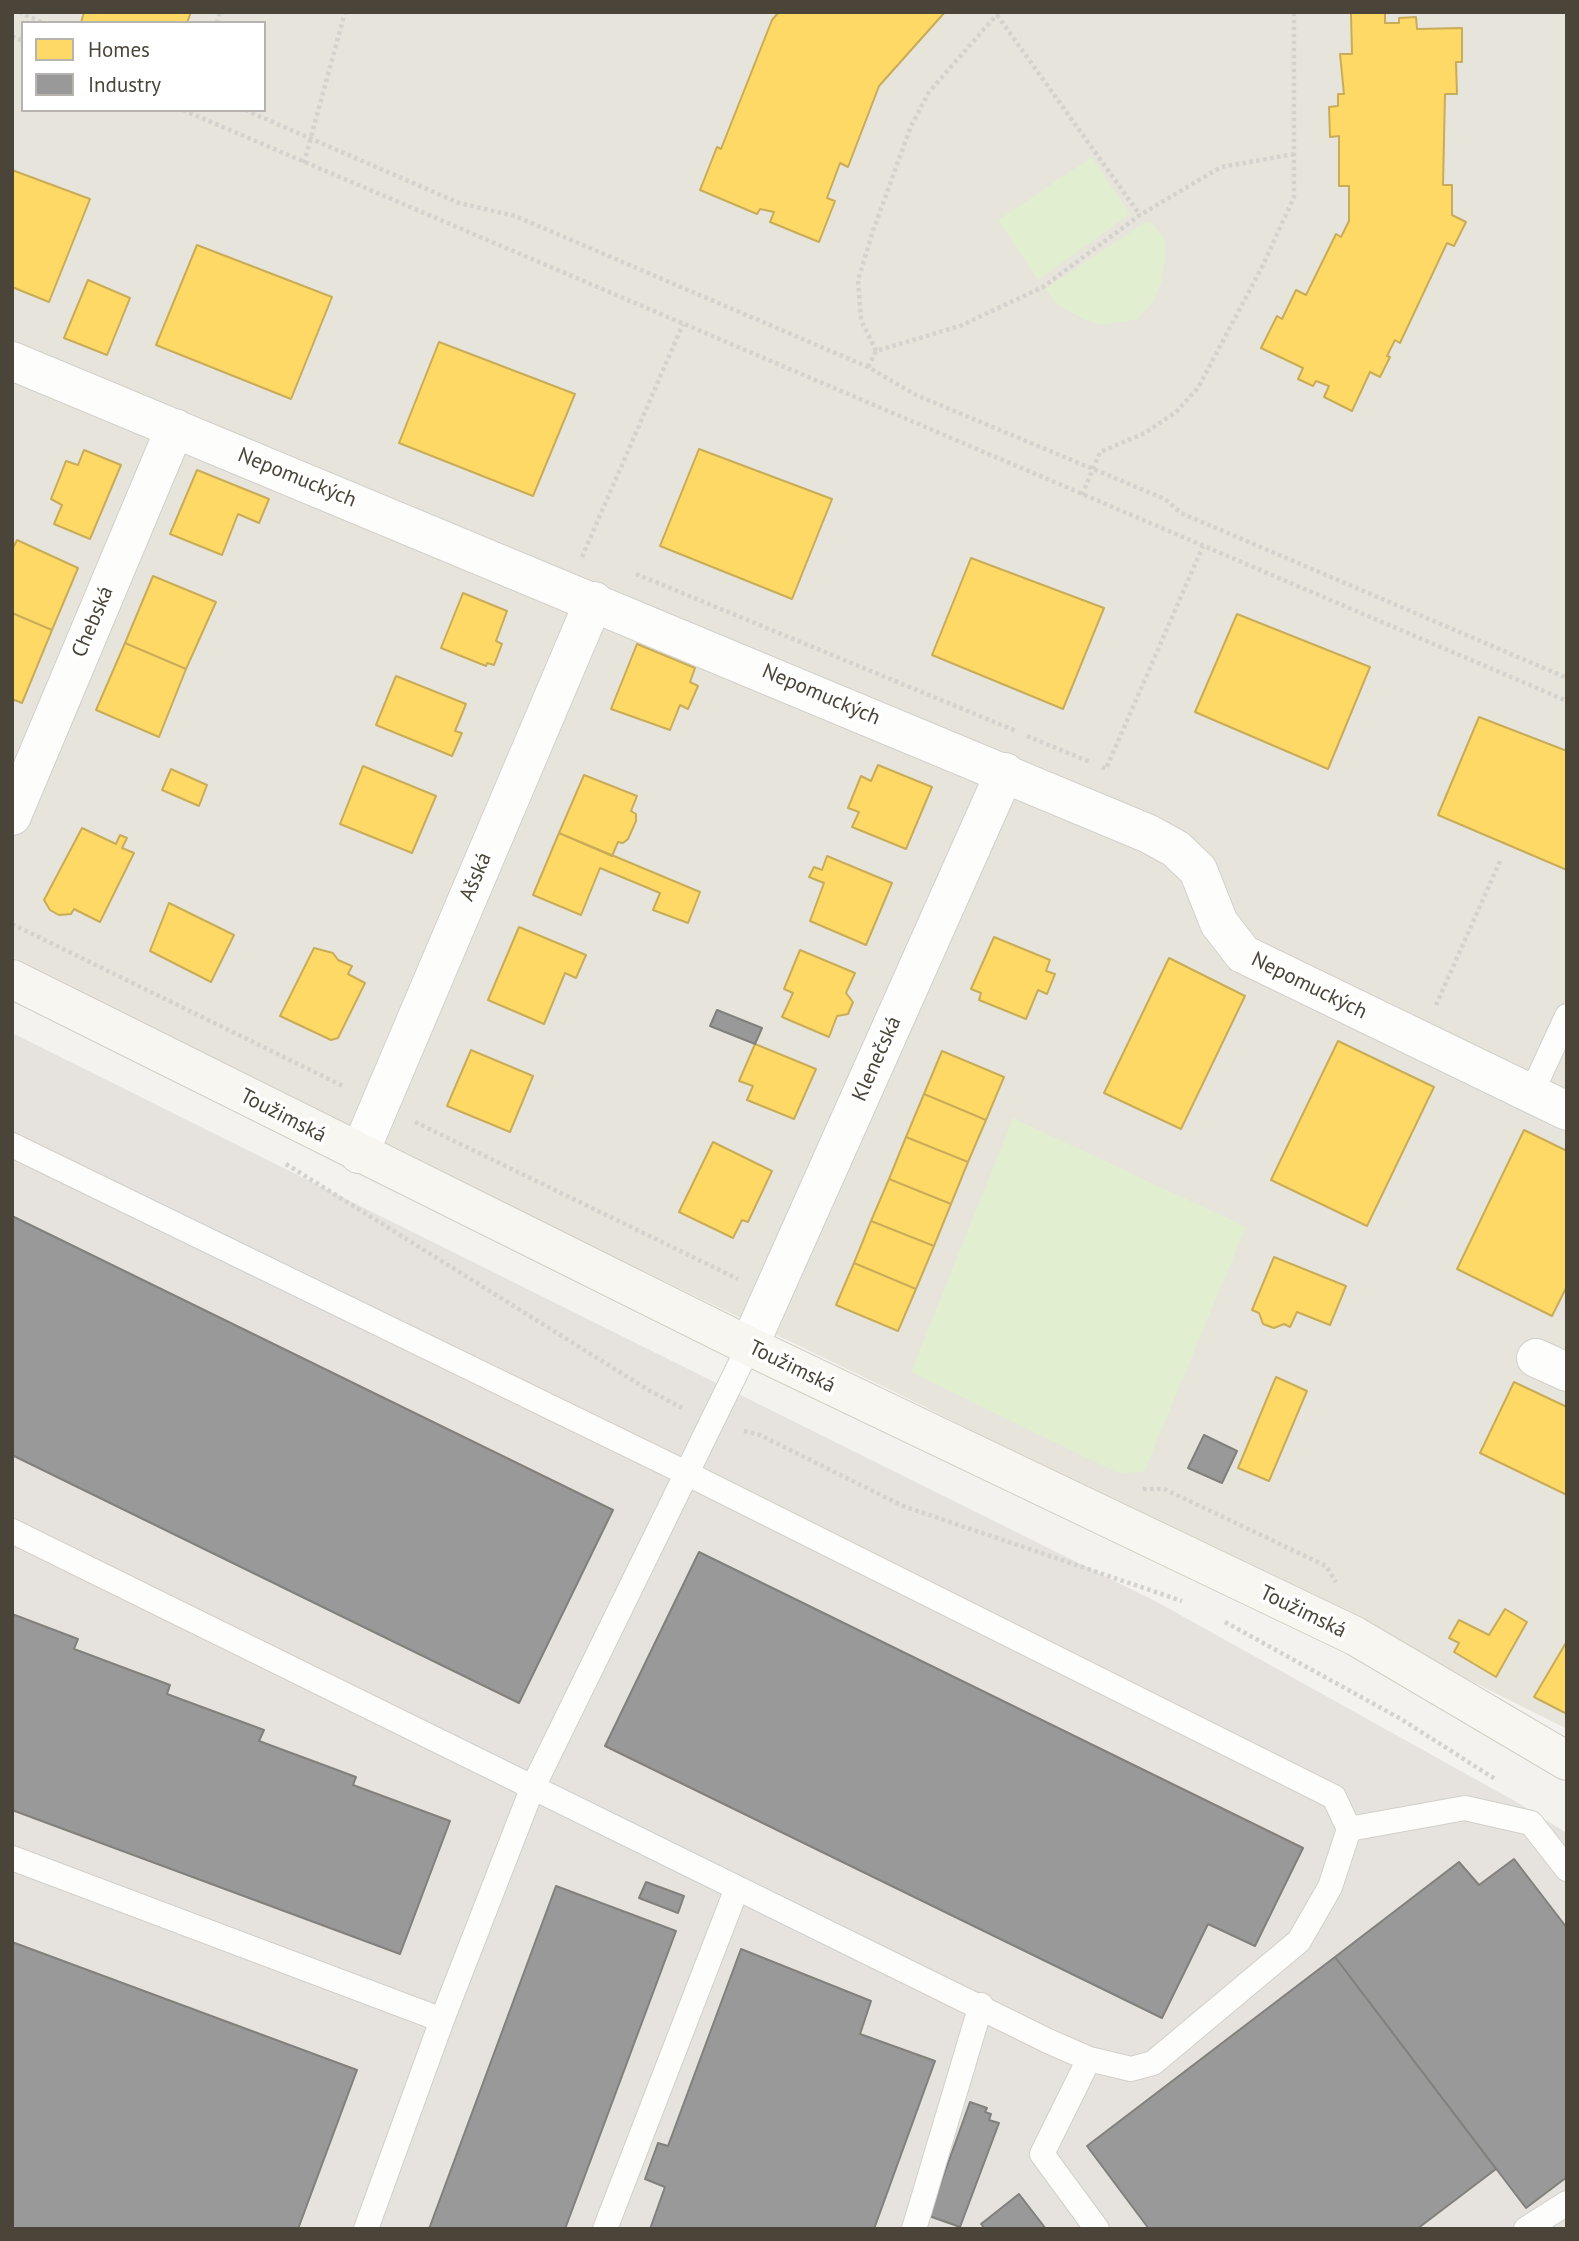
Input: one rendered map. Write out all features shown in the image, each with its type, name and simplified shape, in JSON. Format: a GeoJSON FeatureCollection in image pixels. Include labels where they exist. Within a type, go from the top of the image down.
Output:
{"type":"FeatureCollection","features":[{"type":"Feature","properties":{"kind":"street","name":"Nepomuckých"},"geometry":{"type":"LineString","coordinates":[[12,361],[580,595],[1149,834],[1176,849],[1198,870],[1219,923],[1243,954],[1567,1111]]}},
{"type":"Feature","properties":{"kind":"street","name":"Chebská"},"geometry":{"type":"LineString","coordinates":[[12,816],[174,428]]}},
{"type":"Feature","properties":{"kind":"street","name":"Ašská"},"geometry":{"type":"LineString","coordinates":[[359,1154],[580,595]]}},
{"type":"Feature","properties":{"kind":"street","name":"Klenečská"},"geometry":{"type":"LineString","coordinates":[[749,1346],[1005,772]]}},
{"type":"Feature","properties":{"kind":"street","name":"Toužimská"},"geometry":{"type":"LineString","coordinates":[[12,979],[749,1346],[1355,1636],[1567,1761]]}},
{"type":"Feature","properties":{"kind":"lane"},"geometry":{"type":"LineString","coordinates":[[1531,1094],[1567,1016]]}},
{"type":"Feature","properties":{"kind":"lane"},"geometry":{"type":"LineString","coordinates":[[12,1145],[686,1473],[1334,1797],[1349,1829],[1330,1887],[1299,1941],[1153,2063],[1131,2069],[1089,2059],[532,1789],[12,1531]]}},
{"type":"Feature","properties":{"kind":"lane"},"geometry":{"type":"LineString","coordinates":[[366,2229],[442,2020],[532,1789],[749,1346]]}},
{"type":"Feature","properties":{"kind":"lane"},"geometry":{"type":"LineString","coordinates":[[1349,1829],[1465,1808],[1531,1823],[1567,1869]]}},
{"type":"Feature","properties":{"kind":"lane"},"geometry":{"type":"LineString","coordinates":[[12,1858],[442,2020]]}},
{"type":"Feature","properties":{"kind":"lane"},"geometry":{"type":"LineString","coordinates":[[605,2229],[737,1888]]}},
{"type":"Feature","properties":{"kind":"lane"},"geometry":{"type":"LineString","coordinates":[[914,2229],[981,2005]]}},
{"type":"Feature","properties":{"kind":"lane"},"geometry":{"type":"LineString","coordinates":[[1089,2059],[1042,2154],[1097,2229]]}},
{"type":"Feature","properties":{"kind":"lane"},"geometry":{"type":"LineString","coordinates":[[1526,2229],[1567,2203]]}},
{"type":"Feature","properties":{"kind":"path"},"geometry":{"type":"LineString","coordinates":[[19,12],[39,21]]}},
{"type":"Feature","properties":{"kind":"path"},"geometry":{"type":"LineString","coordinates":[[304,163],[345,12]]}},
{"type":"Feature","properties":{"kind":"path"},"geometry":{"type":"LineString","coordinates":[[1083,495],[1100,452],[1146,433],[1176,412],[1198,388],[1262,267],[1294,197],[1294,12]]}},
{"type":"Feature","properties":{"kind":"path"},"geometry":{"type":"LineString","coordinates":[[876,351],[861,320],[858,280],[873,230],[911,126],[929,92],[998,13],[1140,215]]}},
{"type":"Feature","properties":{"kind":"path"},"geometry":{"type":"LineString","coordinates":[[188,112],[1567,701]]}},
{"type":"Feature","properties":{"kind":"path"},"geometry":{"type":"LineString","coordinates":[[250,112],[459,203],[515,216],[868,367],[916,395],[1166,499],[1181,513],[1567,678]]}},
{"type":"Feature","properties":{"kind":"path"},"geometry":{"type":"LineString","coordinates":[[868,367],[876,351],[960,326],[1043,287],[1140,215],[1221,167],[1294,155]]}},
{"type":"Feature","properties":{"kind":"path"},"geometry":{"type":"LineString","coordinates":[[580,595],[584,552],[683,324]]}},
{"type":"Feature","properties":{"kind":"path"},"geometry":{"type":"LineString","coordinates":[[623,568],[1107,769],[1203,546]]}},
{"type":"Feature","properties":{"kind":"path"},"geometry":{"type":"LineString","coordinates":[[571,548],[597,558]]}},
{"type":"Feature","properties":{"kind":"path"},"geometry":{"type":"LineString","coordinates":[[1421,1041],[1501,859]]}},
{"type":"Feature","properties":{"kind":"path"},"geometry":{"type":"LineString","coordinates":[[277,1158],[650,1391],[711,1423],[760,1435],[903,1506],[1185,1602]]}},
{"type":"Feature","properties":{"kind":"path"},"geometry":{"type":"LineString","coordinates":[[1222,1620],[1401,1718],[1500,1782]]}},
{"type":"Feature","properties":{"kind":"shaded area"},"geometry":{"type":"Polygon","coordinates":[[[12,12],[1567,12],[1567,1729],[895,1392],[379,1144],[12,957],[12,12]]]}},
{"type":"Feature","properties":{"kind":"shaded area"},"geometry":{"type":"Polygon","coordinates":[[[12,1033],[1157,1602],[1520,1804],[1567,1833],[1567,2229],[12,2229],[12,1033]]]}},
{"type":"Feature","properties":{"kind":"green space"},"geometry":{"type":"Polygon","coordinates":[[[1092,157],[1130,214],[1038,280],[998,220],[1092,157]]]}},
{"type":"Feature","properties":{"kind":"green space"},"geometry":{"type":"Polygon","coordinates":[[[1146,222],[1154,225],[1165,240],[1165,261],[1161,283],[1153,301],[1138,319],[1101,325],[1085,320],[1058,305],[1045,289],[1146,222]]]}},
{"type":"Feature","properties":{"kind":"green space"},"geometry":{"type":"Polygon","coordinates":[[[1013,1118],[1246,1227],[1144,1472],[1118,1473],[911,1372],[1013,1118]]]}},
{"type":"Feature","properties":{"kind":"building: Homes"},"geometry":{"type":"Polygon","coordinates":[[[84,12],[191,12],[188,21],[82,21],[84,12]]]}},
{"type":"Feature","properties":{"kind":"building: Homes"},"geometry":{"type":"Polygon","coordinates":[[[779,12],[945,12],[879,86],[848,167],[840,163],[827,198],[835,201],[819,242],[770,222],[774,212],[760,209],[757,214],[700,190],[717,147],[721,149],[772,20],[779,12]]]}},
{"type":"Feature","properties":{"kind":"building: Homes"},"geometry":{"type":"Polygon","coordinates":[[[1385,12],[1385,23],[1399,23],[1399,18],[1416,17],[1417,29],[1462,28],[1462,62],[1456,62],[1457,94],[1445,94],[1443,185],[1452,185],[1452,215],[1466,222],[1454,246],[1447,243],[1400,343],[1395,340],[1387,356],[1390,357],[1380,377],[1370,372],[1352,411],[1324,397],[1329,386],[1316,381],[1313,386],[1298,379],[1303,368],[1261,348],[1277,316],[1282,319],[1296,290],[1306,295],[1336,234],[1341,237],[1349,221],[1349,186],[1339,186],[1339,136],[1330,137],[1329,107],[1338,106],[1338,94],[1344,94],[1340,54],[1352,54],[1351,13],[1385,12]]]}},
{"type":"Feature","properties":{"kind":"building: Homes"},"geometry":{"type":"Polygon","coordinates":[[[12,170],[90,199],[49,302],[12,287],[12,170]]]}},
{"type":"Feature","properties":{"kind":"building: Homes"},"geometry":{"type":"Polygon","coordinates":[[[197,245],[332,297],[291,399],[156,345],[197,245]]]}},
{"type":"Feature","properties":{"kind":"building: Homes"},"geometry":{"type":"Polygon","coordinates":[[[88,280],[130,298],[107,355],[64,338],[88,280]]]}},
{"type":"Feature","properties":{"kind":"building: Homes"},"geometry":{"type":"Polygon","coordinates":[[[439,342],[575,394],[533,496],[399,443],[439,342]]]}},
{"type":"Feature","properties":{"kind":"building: Homes"},"geometry":{"type":"Polygon","coordinates":[[[699,449],[832,499],[792,599],[660,546],[699,449]]]}},
{"type":"Feature","properties":{"kind":"building: Homes"},"geometry":{"type":"Polygon","coordinates":[[[84,450],[121,465],[90,539],[54,524],[62,505],[51,499],[66,461],[78,465],[84,450]]]}},
{"type":"Feature","properties":{"kind":"building: Homes"},"geometry":{"type":"Polygon","coordinates":[[[197,470],[269,499],[259,523],[238,514],[222,555],[170,534],[197,470]]]}},
{"type":"Feature","properties":{"kind":"building: Homes"},"geometry":{"type":"Polygon","coordinates":[[[17,540],[78,568],[52,630],[12,613],[12,550],[17,540]]]}},
{"type":"Feature","properties":{"kind":"building: Homes"},"geometry":{"type":"Polygon","coordinates":[[[971,558],[1104,608],[1063,709],[932,655],[971,558]]]}},
{"type":"Feature","properties":{"kind":"building: Homes"},"geometry":{"type":"Polygon","coordinates":[[[153,576],[216,602],[186,669],[125,643],[153,576]]]}},
{"type":"Feature","properties":{"kind":"building: Homes"},"geometry":{"type":"Polygon","coordinates":[[[463,593],[507,611],[496,641],[502,644],[494,665],[487,663],[486,666],[441,648],[463,593]]]}},
{"type":"Feature","properties":{"kind":"building: Homes"},"geometry":{"type":"Polygon","coordinates":[[[12,613],[52,630],[22,703],[12,699],[12,613]]]}},
{"type":"Feature","properties":{"kind":"building: Homes"},"geometry":{"type":"Polygon","coordinates":[[[1237,614],[1370,667],[1328,769],[1195,712],[1237,614]]]}},
{"type":"Feature","properties":{"kind":"building: Homes"},"geometry":{"type":"Polygon","coordinates":[[[125,643],[186,669],[159,737],[96,710],[125,643]]]}},
{"type":"Feature","properties":{"kind":"building: Homes"},"geometry":{"type":"Polygon","coordinates":[[[637,644],[695,668],[690,682],[698,686],[688,709],[680,705],[670,730],[611,709],[637,644]]]}},
{"type":"Feature","properties":{"kind":"building: Homes"},"geometry":{"type":"Polygon","coordinates":[[[396,676],[466,704],[455,731],[462,733],[452,756],[376,725],[396,676]]]}},
{"type":"Feature","properties":{"kind":"building: Homes"},"geometry":{"type":"Polygon","coordinates":[[[1479,717],[1567,751],[1567,870],[1438,815],[1479,717]]]}},
{"type":"Feature","properties":{"kind":"building: Homes"},"geometry":{"type":"Polygon","coordinates":[[[878,765],[932,787],[906,849],[852,827],[859,812],[848,808],[861,776],[871,781],[878,765]]]}},
{"type":"Feature","properties":{"kind":"building: Homes"},"geometry":{"type":"Polygon","coordinates":[[[363,766],[436,796],[412,853],[340,824],[363,766]]]}},
{"type":"Feature","properties":{"kind":"building: Homes"},"geometry":{"type":"Polygon","coordinates":[[[171,769],[207,785],[199,806],[162,790],[171,769]]]}},
{"type":"Feature","properties":{"kind":"building: Homes"},"geometry":{"type":"Polygon","coordinates":[[[584,775],[637,796],[631,811],[636,814],[636,821],[628,839],[623,843],[618,842],[612,856],[559,833],[584,775]]]}},
{"type":"Feature","properties":{"kind":"building: Homes"},"geometry":{"type":"Polygon","coordinates":[[[82,828],[116,844],[120,835],[127,838],[122,848],[134,853],[100,922],[74,909],[71,914],[59,915],[50,910],[44,900],[82,828]]]}},
{"type":"Feature","properties":{"kind":"building: Homes"},"geometry":{"type":"Polygon","coordinates":[[[559,833],[700,892],[688,923],[653,910],[660,893],[600,868],[581,915],[533,895],[559,833]]]}},
{"type":"Feature","properties":{"kind":"building: Homes"},"geometry":{"type":"Polygon","coordinates":[[[827,856],[892,883],[866,945],[810,921],[824,883],[809,877],[814,867],[822,870],[827,856]]]}},
{"type":"Feature","properties":{"kind":"building: Homes"},"geometry":{"type":"Polygon","coordinates":[[[169,903],[234,935],[211,982],[150,951],[169,903]]]}},
{"type":"Feature","properties":{"kind":"building: Homes"},"geometry":{"type":"Polygon","coordinates":[[[519,927],[586,955],[576,978],[565,973],[544,1024],[488,1000],[519,927]]]}},
{"type":"Feature","properties":{"kind":"building: Homes"},"geometry":{"type":"Polygon","coordinates":[[[994,937],[1050,960],[1046,971],[1055,974],[1047,994],[1038,990],[1026,1019],[979,1000],[981,993],[971,989],[994,937]]]}},
{"type":"Feature","properties":{"kind":"building: Homes"},"geometry":{"type":"Polygon","coordinates":[[[314,948],[333,953],[338,960],[352,966],[348,974],[365,983],[338,1038],[331,1040],[280,1016],[314,948]]]}},
{"type":"Feature","properties":{"kind":"building: Homes"},"geometry":{"type":"Polygon","coordinates":[[[800,950],[855,973],[846,993],[853,1002],[848,1014],[837,1016],[829,1037],[782,1017],[793,993],[784,989],[800,950]]]}},
{"type":"Feature","properties":{"kind":"building: Homes"},"geometry":{"type":"Polygon","coordinates":[[[1169,958],[1245,996],[1181,1129],[1104,1093],[1169,958]]]}},
{"type":"Feature","properties":{"kind":"building: Homes"},"geometry":{"type":"Polygon","coordinates":[[[1338,1041],[1434,1087],[1367,1226],[1271,1180],[1338,1041]]]}},
{"type":"Feature","properties":{"kind":"building: Homes"},"geometry":{"type":"Polygon","coordinates":[[[755,1044],[816,1069],[794,1119],[747,1100],[753,1086],[739,1081],[755,1044]]]}},
{"type":"Feature","properties":{"kind":"building: Homes"},"geometry":{"type":"Polygon","coordinates":[[[471,1050],[533,1076],[510,1132],[447,1106],[471,1050]]]}},
{"type":"Feature","properties":{"kind":"building: Homes"},"geometry":{"type":"Polygon","coordinates":[[[942,1051],[1004,1077],[986,1120],[924,1094],[942,1051]]]}},
{"type":"Feature","properties":{"kind":"building: Homes"},"geometry":{"type":"Polygon","coordinates":[[[924,1094],[986,1120],[968,1162],[906,1137],[924,1094]]]}},
{"type":"Feature","properties":{"kind":"building: Homes"},"geometry":{"type":"Polygon","coordinates":[[[1524,1130],[1567,1151],[1567,1286],[1552,1316],[1457,1269],[1524,1130]]]}},
{"type":"Feature","properties":{"kind":"building: Homes"},"geometry":{"type":"Polygon","coordinates":[[[906,1137],[968,1162],[951,1204],[889,1179],[906,1137]]]}},
{"type":"Feature","properties":{"kind":"building: Homes"},"geometry":{"type":"Polygon","coordinates":[[[713,1142],[772,1171],[748,1222],[742,1220],[733,1238],[679,1212],[713,1142]]]}},
{"type":"Feature","properties":{"kind":"building: Homes"},"geometry":{"type":"Polygon","coordinates":[[[889,1179],[951,1204],[934,1246],[871,1221],[889,1179]]]}},
{"type":"Feature","properties":{"kind":"building: Homes"},"geometry":{"type":"Polygon","coordinates":[[[871,1221],[934,1246],[916,1289],[854,1263],[871,1221]]]}},
{"type":"Feature","properties":{"kind":"building: Homes"},"geometry":{"type":"Polygon","coordinates":[[[1274,1257],[1346,1286],[1330,1325],[1297,1312],[1290,1327],[1284,1324],[1274,1328],[1263,1324],[1259,1313],[1252,1310],[1274,1257]]]}},
{"type":"Feature","properties":{"kind":"building: Homes"},"geometry":{"type":"Polygon","coordinates":[[[854,1263],[916,1289],[898,1331],[836,1305],[854,1263]]]}},
{"type":"Feature","properties":{"kind":"building: Homes"},"geometry":{"type":"Polygon","coordinates":[[[1276,1377],[1307,1391],[1269,1481],[1238,1468],[1276,1377]]]}},
{"type":"Feature","properties":{"kind":"building: Homes"},"geometry":{"type":"Polygon","coordinates":[[[1514,1382],[1567,1407],[1567,1495],[1480,1453],[1514,1382]]]}},
{"type":"Feature","properties":{"kind":"building: Homes"},"geometry":{"type":"Polygon","coordinates":[[[1505,1609],[1527,1622],[1496,1677],[1454,1652],[1459,1643],[1449,1638],[1459,1620],[1489,1635],[1505,1609]]]}},
{"type":"Feature","properties":{"kind":"building: Homes"},"geometry":{"type":"Polygon","coordinates":[[[1567,1641],[1567,1714],[1534,1697],[1567,1641]]]}},
{"type":"Feature","properties":{"kind":"building: Industry"},"geometry":{"type":"Polygon","coordinates":[[[717,1010],[762,1028],[755,1044],[710,1026],[717,1010]]]}},
{"type":"Feature","properties":{"kind":"building: Industry"},"geometry":{"type":"Polygon","coordinates":[[[12,1216],[613,1510],[519,1703],[12,1455],[12,1216]]]}},
{"type":"Feature","properties":{"kind":"building: Industry"},"geometry":{"type":"Polygon","coordinates":[[[1204,1435],[1237,1451],[1222,1483],[1188,1468],[1204,1435]]]}},
{"type":"Feature","properties":{"kind":"building: Industry"},"geometry":{"type":"Polygon","coordinates":[[[699,1552],[1303,1848],[1255,1946],[1208,1924],[1162,2018],[605,1746],[699,1552]]]}},
{"type":"Feature","properties":{"kind":"building: Industry"},"geometry":{"type":"Polygon","coordinates":[[[12,1614],[78,1639],[74,1649],[170,1685],[167,1694],[264,1730],[259,1741],[356,1777],[353,1785],[450,1821],[400,1954],[12,1810],[12,1614]]]}},
{"type":"Feature","properties":{"kind":"building: Industry"},"geometry":{"type":"Polygon","coordinates":[[[1514,1859],[1567,1928],[1567,2177],[1526,2208],[1335,1957],[1459,1862],[1479,1885],[1514,1859]]]}},
{"type":"Feature","properties":{"kind":"building: Industry"},"geometry":{"type":"Polygon","coordinates":[[[646,1882],[684,1896],[678,1913],[639,1898],[646,1882]]]}},
{"type":"Feature","properties":{"kind":"building: Industry"},"geometry":{"type":"Polygon","coordinates":[[[556,1886],[676,1931],[565,2229],[429,2229],[556,1886]]]}},
{"type":"Feature","properties":{"kind":"building: Industry"},"geometry":{"type":"Polygon","coordinates":[[[12,1942],[357,2070],[298,2229],[12,2229],[12,1942]]]}},
{"type":"Feature","properties":{"kind":"building: Industry"},"geometry":{"type":"Polygon","coordinates":[[[741,1949],[871,2001],[860,2034],[935,2061],[874,2229],[650,2229],[665,2187],[645,2179],[658,2143],[668,2146],[741,1949]]]}},
{"type":"Feature","properties":{"kind":"building: Industry"},"geometry":{"type":"Polygon","coordinates":[[[1335,1957],[1496,2169],[1417,2229],[1149,2229],[1087,2146],[1335,1957]]]}},
{"type":"Feature","properties":{"kind":"building: Industry"},"geometry":{"type":"Polygon","coordinates":[[[970,2102],[987,2108],[985,2112],[991,2114],[989,2120],[999,2123],[960,2227],[929,2216],[970,2102]]]}},
{"type":"Feature","properties":{"kind":"building: Industry"},"geometry":{"type":"Polygon","coordinates":[[[1019,2194],[1046,2229],[985,2229],[981,2224],[1019,2194]]]}}]}
